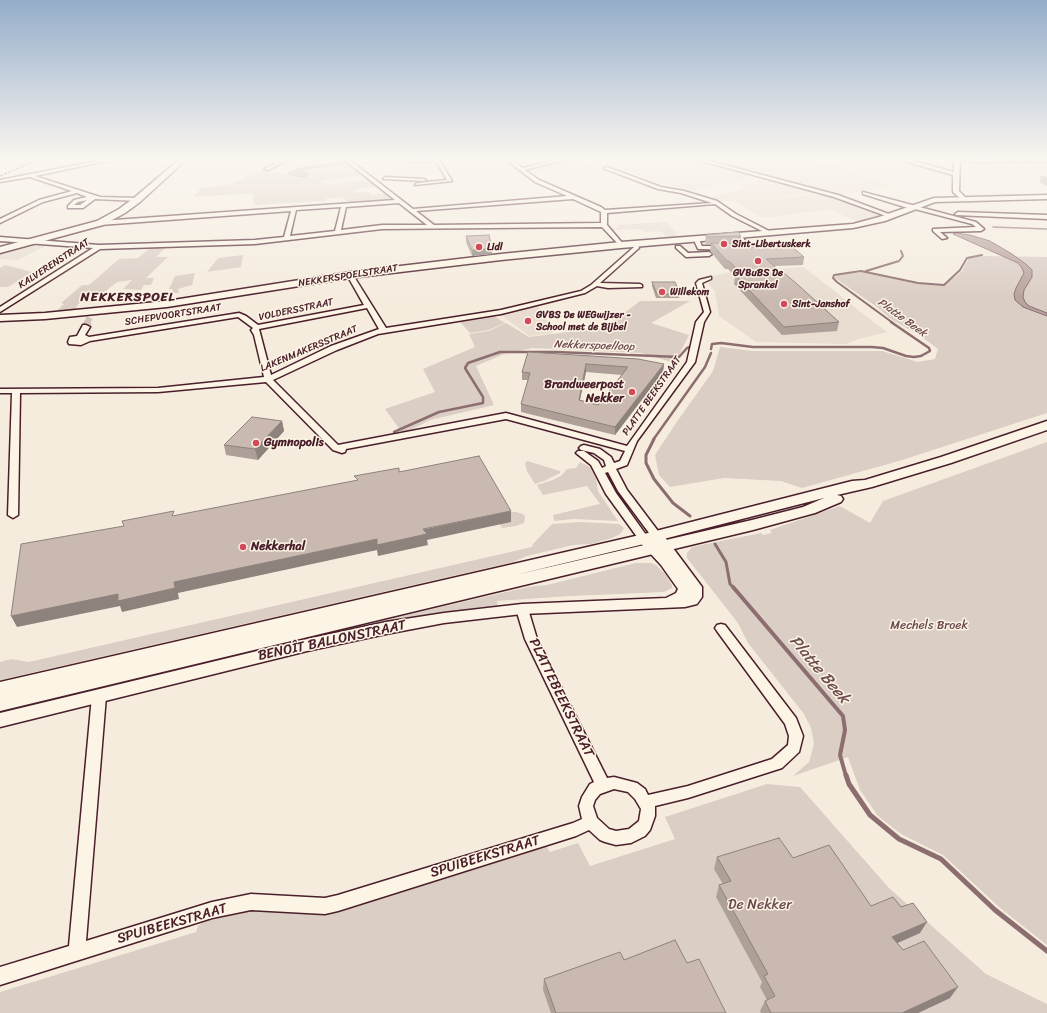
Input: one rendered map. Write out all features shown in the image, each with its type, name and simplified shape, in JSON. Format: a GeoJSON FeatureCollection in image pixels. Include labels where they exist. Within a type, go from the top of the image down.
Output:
{"type":"FeatureCollection","features":[{"type":"Feature","properties":{"kind":"main road"},"geometry":{"type":"LineString","coordinates":[[0,250],[26,242],[100,224],[130,205]]}},
{"type":"Feature","properties":{"kind":"main road","name":"NEKKERSPOELSTRAAT"},"geometry":{"type":"LineString","coordinates":[[0,316],[91,313],[174,303],[350,275],[621,245],[853,226],[892,216],[921,205]]}},
{"type":"Feature","properties":{"kind":"main road"},"geometry":{"type":"LineString","coordinates":[[0,703],[654,542],[867,484],[946,460],[1047,425]]}},
{"type":"Feature","properties":{"kind":"main road"},"geometry":{"type":"LineString","coordinates":[[0,690],[654,542]]}},
{"type":"Feature","properties":{"kind":"street"},"geometry":{"type":"LineString","coordinates":[[0,221],[32,205]]}},
{"type":"Feature","properties":{"kind":"street"},"geometry":{"type":"LineString","coordinates":[[100,224],[352,205]]}},
{"type":"Feature","properties":{"kind":"street"},"geometry":{"type":"LineString","coordinates":[[408,205],[432,226]]}},
{"type":"Feature","properties":{"kind":"street"},"geometry":{"type":"LineString","coordinates":[[414,210],[477,205]]}},
{"type":"Feature","properties":{"kind":"street"},"geometry":{"type":"LineString","coordinates":[[592,205],[604,212],[688,205]]}},
{"type":"Feature","properties":{"kind":"street"},"geometry":{"type":"LineString","coordinates":[[719,205],[770,233]]}},
{"type":"Feature","properties":{"kind":"street"},"geometry":{"type":"LineString","coordinates":[[862,205],[892,216]]}},
{"type":"Feature","properties":{"kind":"street"},"geometry":{"type":"LineString","coordinates":[[905,205],[974,223],[981,229],[935,230],[944,238]]}},
{"type":"Feature","properties":{"kind":"street"},"geometry":{"type":"LineString","coordinates":[[338,232],[344,206]]}},
{"type":"Feature","properties":{"kind":"street"},"geometry":{"type":"LineString","coordinates":[[286,239],[294,209]]}},
{"type":"Feature","properties":{"kind":"street"},"geometry":{"type":"LineString","coordinates":[[656,214],[726,210]]}},
{"type":"Feature","properties":{"kind":"street"},"geometry":{"type":"LineString","coordinates":[[604,212],[604,225],[621,245]]}},
{"type":"Feature","properties":{"kind":"street"},"geometry":{"type":"LineString","coordinates":[[946,216],[951,214],[1047,217]]}},
{"type":"Feature","properties":{"kind":"street"},"geometry":{"type":"LineString","coordinates":[[0,239],[99,247],[255,242],[382,227],[604,225]]}},
{"type":"Feature","properties":{"kind":"street"},"geometry":{"type":"LineString","coordinates":[[696,238],[700,248],[738,248],[745,246],[739,235]]}},
{"type":"Feature","properties":{"kind":"street","name":"LAKENMAKERSSTRAAT"},"geometry":{"type":"LineString","coordinates":[[0,391],[158,390],[268,379],[334,348],[383,330],[454,320],[551,301],[583,292],[595,284],[637,247],[636,244]]}},
{"type":"Feature","properties":{"kind":"street","name":"KALVERENSTRAAT"},"geometry":{"type":"LineString","coordinates":[[0,316],[99,247]]}},
{"type":"Feature","properties":{"kind":"street"},"geometry":{"type":"LineString","coordinates":[[678,247],[686,255],[709,254]]}},
{"type":"Feature","properties":{"kind":"street"},"geometry":{"type":"LineString","coordinates":[[350,275],[383,330]]}},
{"type":"Feature","properties":{"kind":"street","name":"PLATTE BEEKSTRAAT"},"geometry":{"type":"LineString","coordinates":[[600,472],[624,463],[629,449],[691,362],[700,322],[707,312],[699,283],[709,278]]}},
{"type":"Feature","properties":{"kind":"street"},"geometry":{"type":"LineString","coordinates":[[595,284],[608,286],[640,286]]}},
{"type":"Feature","properties":{"kind":"street","name":"VOLDERSSTRAAT"},"geometry":{"type":"LineString","coordinates":[[268,379],[258,335],[255,330],[257,327],[368,306]]}},
{"type":"Feature","properties":{"kind":"street","name":"SCHEPVOORTSTRAAT"},"geometry":{"type":"LineString","coordinates":[[86,327],[80,337],[72,342],[81,343],[88,339],[239,315],[257,327]]}},
{"type":"Feature","properties":{"kind":"street"},"geometry":{"type":"LineString","coordinates":[[268,379],[336,448],[349,451]]}},
{"type":"Feature","properties":{"kind":"street"},"geometry":{"type":"LineString","coordinates":[[13,515],[16,390]]}},
{"type":"Feature","properties":{"kind":"street"},"geometry":{"type":"LineString","coordinates":[[336,448],[506,416],[629,449]]}},
{"type":"Feature","properties":{"kind":"street"},"geometry":{"type":"LineString","coordinates":[[583,451],[603,455],[608,459],[615,478],[654,542],[612,494],[595,462],[583,451]]}},
{"type":"Feature","properties":{"kind":"street","name":"BENOÎT BALLONSTRAAT"},"geometry":{"type":"LineString","coordinates":[[0,720],[348,636],[444,618],[522,609],[671,601],[685,602],[692,600],[695,597],[695,587],[654,542]]}},
{"type":"Feature","properties":{"kind":"street","name":"PLATTEBEEKSTRAAT"},"geometry":{"type":"LineString","coordinates":[[522,609],[531,639],[603,784]]}},
{"type":"Feature","properties":{"kind":"street"},"geometry":{"type":"LineString","coordinates":[[645,802],[688,792],[777,764],[794,748],[796,736],[791,722],[721,628]]}},
{"type":"Feature","properties":{"kind":"street"},"geometry":{"type":"LineString","coordinates":[[77,952],[99,696]]}},
{"type":"Feature","properties":{"kind":"street"},"geometry":{"type":"LineString","coordinates":[[614,783],[624,784],[640,794],[645,802],[648,808],[648,816],[645,825],[640,831],[631,836],[616,838],[605,835],[590,822],[586,806],[589,797],[595,789],[603,784],[614,783]]}},
{"type":"Feature","properties":{"kind":"street","name":"SPUIBEEKSTRAAT"},"geometry":{"type":"LineString","coordinates":[[0,976],[212,910],[251,902],[325,906],[338,903],[576,829],[590,822]]}},
{"type":"Feature","properties":{"kind":"shaded area"},"geometry":{"type":"Polygon","coordinates":[[[742,205],[855,205],[885,215],[858,222],[830,209],[764,218],[742,205]]]}},
{"type":"Feature","properties":{"kind":"shaded area"},"geometry":{"type":"Polygon","coordinates":[[[666,222],[680,238],[671,239],[659,231],[645,232],[637,229],[612,230],[610,228],[619,228],[617,225],[666,222]]]}},
{"type":"Feature","properties":{"kind":"shaded area"},"geometry":{"type":"Polygon","coordinates":[[[953,234],[970,235],[990,241],[1027,265],[1032,270],[1032,277],[1024,290],[1023,297],[1029,306],[1047,313],[1047,316],[1023,307],[1015,300],[1014,294],[1016,288],[1024,273],[1018,263],[953,234]]]}},
{"type":"Feature","properties":{"kind":"shaded area"},"geometry":{"type":"Polygon","coordinates":[[[27,244],[47,245],[18,260],[0,259],[0,251],[27,244]]]}},
{"type":"Feature","properties":{"kind":"shaded area","name":"Sint-Janshof"},"geometry":{"type":"Polygon","coordinates":[[[804,267],[887,332],[846,344],[756,342],[719,316],[715,291],[709,285],[709,280],[706,277],[731,272],[804,267]]]}},
{"type":"Feature","properties":{"kind":"shaded area","name":"GVBS De WEGwijzer - School met de Bijbel"},"geometry":{"type":"Polygon","coordinates":[[[536,306],[543,311],[553,333],[529,336],[500,314],[536,306]]]}},
{"type":"Feature","properties":{"kind":"green space"},"geometry":{"type":"Polygon","coordinates":[[[167,246],[156,257],[168,257],[146,278],[154,278],[151,285],[144,285],[141,290],[123,289],[132,280],[117,282],[92,302],[79,303],[74,311],[55,312],[64,304],[61,303],[82,285],[89,285],[119,259],[138,258],[151,247],[167,246]]]}},
{"type":"Feature","properties":{"kind":"green space"},"geometry":{"type":"Polygon","coordinates":[[[243,255],[241,267],[207,272],[218,258],[243,255]]]}},
{"type":"Feature","properties":{"kind":"green space"},"geometry":{"type":"Polygon","coordinates":[[[984,256],[1047,257],[1047,413],[899,461],[802,488],[781,481],[724,478],[670,487],[659,475],[655,455],[713,371],[720,347],[753,351],[882,351],[918,362],[935,359],[938,349],[922,337],[891,319],[877,307],[835,278],[836,275],[865,272],[918,284],[945,285],[962,271],[969,258],[984,256]]]}},
{"type":"Feature","properties":{"kind":"green space"},"geometry":{"type":"Polygon","coordinates":[[[5,265],[32,272],[8,287],[0,287],[0,268],[5,265]]]}},
{"type":"Feature","properties":{"kind":"green space"},"geometry":{"type":"Polygon","coordinates":[[[195,273],[192,285],[178,289],[179,293],[171,293],[173,289],[169,289],[175,276],[195,273]]]}},
{"type":"Feature","properties":{"kind":"green space"},"geometry":{"type":"Polygon","coordinates":[[[640,301],[690,301],[651,323],[689,335],[675,363],[641,353],[532,348],[504,354],[476,366],[494,405],[430,420],[403,434],[385,409],[435,392],[423,369],[475,347],[469,334],[489,331],[506,323],[529,337],[606,327],[640,301]]]}},
{"type":"Feature","properties":{"kind":"green space"},"geometry":{"type":"Polygon","coordinates":[[[494,316],[505,323],[489,330],[470,333],[460,322],[494,316]]]}},
{"type":"Feature","properties":{"kind":"green space","name":"Mechels Broek"},"geometry":{"type":"Polygon","coordinates":[[[1047,442],[1047,945],[999,907],[943,855],[901,834],[878,816],[860,790],[848,757],[793,776],[809,762],[814,744],[811,728],[804,714],[748,643],[738,623],[687,558],[687,553],[692,547],[761,533],[763,535],[772,533],[770,530],[840,506],[870,523],[883,501],[1047,442]]]}},
{"type":"Feature","properties":{"kind":"green space"},"geometry":{"type":"Polygon","coordinates":[[[527,461],[560,471],[560,473],[535,484],[527,471],[525,464],[527,461]]]}},
{"type":"Feature","properties":{"kind":"green space"},"geometry":{"type":"Polygon","coordinates":[[[580,462],[590,467],[596,479],[598,491],[618,521],[573,519],[554,521],[553,515],[600,504],[587,486],[543,495],[537,485],[553,480],[562,475],[567,469],[576,468],[580,462]]]}},
{"type":"Feature","properties":{"kind":"green space"},"geometry":{"type":"Polygon","coordinates":[[[508,512],[523,514],[525,517],[524,523],[502,528],[500,524],[511,522],[508,512]]]}},
{"type":"Feature","properties":{"kind":"green space"},"geometry":{"type":"Polygon","coordinates":[[[580,522],[619,524],[624,528],[620,534],[612,538],[591,544],[573,545],[527,556],[513,562],[0,680],[0,662],[11,659],[29,662],[532,547],[533,544],[552,524],[580,522]]]}},
{"type":"Feature","properties":{"kind":"green space"},"geometry":{"type":"Polygon","coordinates":[[[636,563],[651,563],[656,565],[666,575],[672,585],[672,588],[664,592],[497,601],[498,607],[443,614],[259,650],[528,587],[547,585],[636,563]]]}},
{"type":"Feature","properties":{"kind":"green space","name":"De Nekker"},"geometry":{"type":"Polygon","coordinates":[[[767,784],[800,787],[889,888],[986,974],[1047,1004],[1047,1013],[0,1013],[0,992],[196,932],[198,926],[207,919],[259,907],[314,914],[337,913],[545,844],[550,852],[578,843],[590,866],[675,839],[665,817],[767,784]]]}},
{"type":"Feature","properties":{"kind":"building"},"geometry":{"type":"Polygon","coordinates":[[[738,232],[741,236],[707,237],[706,235],[738,232]]]}},
{"type":"Feature","properties":{"kind":"building"},"geometry":{"type":"Polygon","coordinates":[[[489,235],[492,248],[472,250],[466,236],[489,235]]]}},
{"type":"Feature","properties":{"kind":"building"},"geometry":{"type":"Polygon","coordinates":[[[746,241],[749,247],[790,245],[804,257],[766,259],[797,284],[839,322],[784,327],[735,275],[743,275],[729,261],[727,261],[711,243],[739,244],[746,241]]]}},
{"type":"Feature","properties":{"kind":"building"},"geometry":{"type":"Polygon","coordinates":[[[652,282],[675,282],[680,294],[657,294],[652,282]]]}},
{"type":"Feature","properties":{"kind":"building"},"geometry":{"type":"Polygon","coordinates":[[[528,352],[638,359],[664,364],[615,427],[521,404],[530,373],[522,372],[528,352]],[[586,364],[579,400],[598,405],[628,367],[586,364]]]}},
{"type":"Feature","properties":{"kind":"building"},"geometry":{"type":"Polygon","coordinates":[[[252,417],[282,421],[255,449],[224,445],[252,417]]]}},
{"type":"Feature","properties":{"kind":"building","name":"Nekkerhal"},"geometry":{"type":"Polygon","coordinates":[[[479,456],[511,511],[423,529],[427,534],[377,545],[377,539],[174,582],[175,588],[118,601],[118,594],[11,616],[21,544],[124,526],[122,521],[174,511],[172,516],[358,480],[354,476],[399,468],[399,472],[479,456]]]}},
{"type":"Feature","properties":{"kind":"building","name":"De Nekker"},"geometry":{"type":"Polygon","coordinates":[[[779,838],[793,858],[829,845],[871,906],[893,897],[901,907],[913,903],[927,922],[892,937],[903,950],[924,941],[958,987],[902,1013],[771,1013],[765,1001],[775,996],[764,976],[768,974],[719,885],[731,881],[717,857],[779,838]]]}},
{"type":"Feature","properties":{"kind":"building"},"geometry":{"type":"Polygon","coordinates":[[[675,940],[687,963],[699,959],[726,1013],[556,1013],[544,979],[620,952],[624,960],[675,940]]]}},
{"type":"Feature","properties":{"kind":"waterway"},"geometry":{"type":"LineString","coordinates":[[993,227],[1047,229]]}},
{"type":"Feature","properties":{"kind":"waterway"},"geometry":{"type":"LineString","coordinates":[[866,271],[899,261],[903,256],[901,251]]}},
{"type":"Feature","properties":{"kind":"waterway","name":"Platte Beek"},"geometry":{"type":"LineString","coordinates":[[893,323],[837,282],[833,278],[834,275],[861,271],[918,283],[944,285],[960,270],[967,258],[982,255]]}},
{"type":"Feature","properties":{"kind":"waterway","name":"Platte Beek"},"geometry":{"type":"LineString","coordinates":[[711,349],[712,344],[721,343],[753,347],[872,347],[883,348],[906,356],[914,357],[921,356],[930,351],[929,348],[891,322]]}},
{"type":"Feature","properties":{"kind":"waterway","name":"Nekkerspoelloop"},"geometry":{"type":"LineString","coordinates":[[394,432],[439,412],[483,403],[483,397],[465,368],[468,363],[500,352],[556,352],[679,357],[687,348],[690,347]]}},
{"type":"Feature","properties":{"kind":"waterway","name":"Platte Beek"},"geometry":{"type":"LineString","coordinates":[[653,440],[705,367],[711,353]]}},
{"type":"Feature","properties":{"kind":"waterway","name":"Platte Beek"},"geometry":{"type":"LineString","coordinates":[[654,439],[646,455],[646,463],[654,479],[673,503],[690,516]]}},
{"type":"Feature","properties":{"kind":"waterway","name":"Platte Beek"},"geometry":{"type":"LineString","coordinates":[[715,544],[726,562],[730,584],[733,587]]}},
{"type":"Feature","properties":{"kind":"waterway","name":"Platte Beek"},"geometry":{"type":"LineString","coordinates":[[733,587],[843,716],[845,730],[840,755],[846,776]]}},
{"type":"Feature","properties":{"kind":"waterway","name":"Platte Beek"},"geometry":{"type":"LineString","coordinates":[[846,775],[849,784],[870,815],[899,839],[941,859],[995,910],[1047,951]]}},
{"type":"Feature","properties":{"kind":"tunnel"},"geometry":{"type":"LineString","coordinates":[[87,323],[91,315]]}},
{"type":"Feature","properties":{"kind":"tunnel"},"geometry":{"type":"LineString","coordinates":[[86,327],[88,322]]}},
{"type":"Feature","properties":{"kind":"place","name":"Sint-Libertuskerk"},"geometry":{"type":"Point","coordinates":[724,244]}},
{"type":"Feature","properties":{"kind":"place","name":"Lidl"},"geometry":{"type":"Point","coordinates":[479,247]}},
{"type":"Feature","properties":{"kind":"place","name":"GVBuBS De Sprankel"},"geometry":{"type":"Point","coordinates":[758,261]}},
{"type":"Feature","properties":{"kind":"place","name":"Willekom"},"geometry":{"type":"Point","coordinates":[662,292]}},
{"type":"Feature","properties":{"kind":"place","name":"Sint-Janshof"},"geometry":{"type":"Point","coordinates":[784,304]}},
{"type":"Feature","properties":{"kind":"place","name":"GVBS De WEGwijzer - School met de Bijbel"},"geometry":{"type":"Point","coordinates":[528,321]}},
{"type":"Feature","properties":{"kind":"place","name":"Brandweerpost Nekker"},"geometry":{"type":"Point","coordinates":[632,392]}},
{"type":"Feature","properties":{"kind":"place","name":"Gymnopolis"},"geometry":{"type":"Point","coordinates":[256,443]}},
{"type":"Feature","properties":{"kind":"place","name":"Nekkerhal"},"geometry":{"type":"Point","coordinates":[243,547]}},
{"type":"Feature","properties":{"kind":"district","name":"NEKKERSPOEL"},"geometry":{"type":"Point","coordinates":[128,298]}}]}
